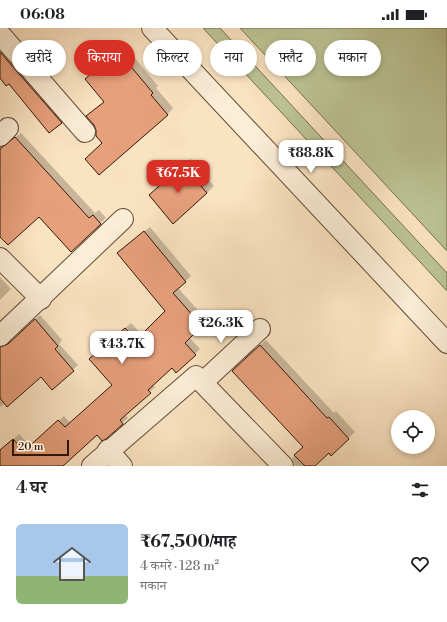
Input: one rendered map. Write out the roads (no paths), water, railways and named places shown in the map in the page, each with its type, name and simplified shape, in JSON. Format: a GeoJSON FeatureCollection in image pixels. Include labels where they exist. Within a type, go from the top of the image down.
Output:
{"type":"FeatureCollection","features":[{"type":"Feature","properties":{"kind":"street"},"geometry":{"type":"LineString","coordinates":[[152,28],[447,343]]}},
{"type":"Feature","properties":{"kind":"street"},"geometry":{"type":"LineString","coordinates":[[0,34],[85,132]]}},
{"type":"Feature","properties":{"kind":"street"},"geometry":{"type":"LineString","coordinates":[[0,336],[123,218]]}},
{"type":"Feature","properties":{"kind":"street"},"geometry":{"type":"LineString","coordinates":[[0,258],[41,298]]}},
{"type":"Feature","properties":{"kind":"street"},"geometry":{"type":"LineString","coordinates":[[203,382],[260,329]]}},
{"type":"Feature","properties":{"kind":"street"},"geometry":{"type":"LineString","coordinates":[[92,466],[108,450],[196,376],[279,465]]}},
{"type":"Feature","properties":{"kind":"street"},"geometry":{"type":"LineString","coordinates":[[108,450],[122,466]]}}]}
